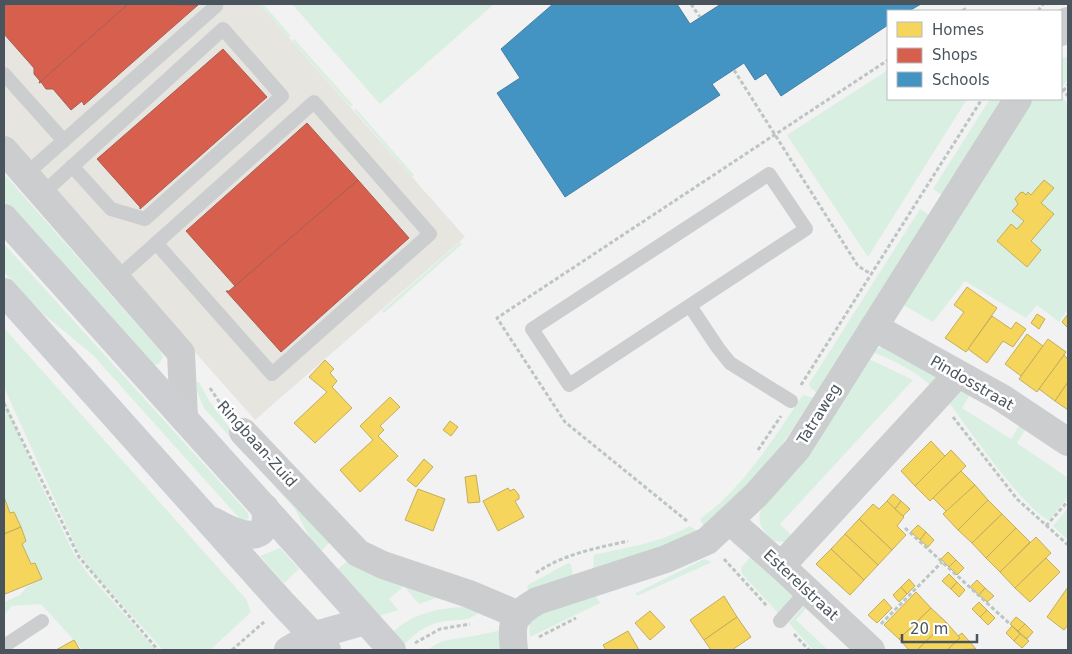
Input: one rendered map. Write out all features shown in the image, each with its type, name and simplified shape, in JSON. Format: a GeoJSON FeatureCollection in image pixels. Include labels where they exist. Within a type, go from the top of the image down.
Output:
{"type":"FeatureCollection","features":[{"type":"Feature","properties":{"kind":"main road"},"geometry":{"type":"LineString","coordinates":[[4,218],[365,621],[402,647]]}},
{"type":"Feature","properties":{"kind":"main road"},"geometry":{"type":"LineString","coordinates":[[4,292],[320,643]]}},
{"type":"Feature","properties":{"kind":"main road"},"geometry":{"type":"LineString","coordinates":[[207,518],[225,528],[242,534],[253,535],[261,533],[265,527],[267,520],[265,508]]}},
{"type":"Feature","properties":{"kind":"main road"},"geometry":{"type":"LineString","coordinates":[[288,650],[320,643],[365,621]]}},
{"type":"Feature","properties":{"kind":"main road"},"geometry":{"type":"LineString","coordinates":[[342,650],[365,621]]}},
{"type":"Feature","properties":{"kind":"street","name":"Tatraweg"},"geometry":{"type":"LineString","coordinates":[[519,615],[538,601],[666,559],[707,541],[730,521],[797,449],[1017,100]]}},
{"type":"Feature","properties":{"kind":"street"},"geometry":{"type":"LineString","coordinates":[[4,150],[181,353],[184,418]]}},
{"type":"Feature","properties":{"kind":"street","name":"Pindosstraat"},"geometry":{"type":"LineString","coordinates":[[874,327],[1002,398],[1068,442]]}},
{"type":"Feature","properties":{"kind":"street"},"geometry":{"type":"LineString","coordinates":[[781,566],[958,374]]}},
{"type":"Feature","properties":{"kind":"street","name":"Ringbaan-Zuid"},"geometry":{"type":"LineString","coordinates":[[242,432],[358,553],[383,565],[469,594],[519,615]]}},
{"type":"Feature","properties":{"kind":"street","name":"Esterelstraat"},"geometry":{"type":"LineString","coordinates":[[730,521],[867,646]]}},
{"type":"Feature","properties":{"kind":"street"},"geometry":{"type":"LineString","coordinates":[[514,650],[512,626],[519,615]]}},
{"type":"Feature","properties":{"kind":"lane"},"geometry":{"type":"LineString","coordinates":[[34,185],[64,141],[216,6],[215,4]]}},
{"type":"Feature","properties":{"kind":"lane"},"geometry":{"type":"LineString","coordinates":[[34,185],[72,166],[224,29],[282,96],[145,218],[111,209],[72,166]]}},
{"type":"Feature","properties":{"kind":"lane"},"geometry":{"type":"LineString","coordinates":[[4,74],[64,141]]}},
{"type":"Feature","properties":{"kind":"lane"},"geometry":{"type":"LineString","coordinates":[[116,279],[156,243],[314,102],[430,234],[272,374],[156,243]]}},
{"type":"Feature","properties":{"kind":"lane"},"geometry":{"type":"LineString","coordinates":[[769,174],[806,229],[690,306],[569,385],[532,329],[769,174]]}},
{"type":"Feature","properties":{"kind":"lane"},"geometry":{"type":"LineString","coordinates":[[690,306],[730,363],[791,401]]}},
{"type":"Feature","properties":{"kind":"lane"},"geometry":{"type":"LineString","coordinates":[[780,621],[808,591]]}},
{"type":"Feature","properties":{"kind":"lane"},"geometry":{"type":"LineString","coordinates":[[4,646],[42,621]]}},
{"type":"Feature","properties":{"kind":"path"},"geometry":{"type":"LineString","coordinates":[[691,4],[700,17]]}},
{"type":"Feature","properties":{"kind":"path"},"geometry":{"type":"LineString","coordinates":[[686,521],[565,422],[497,318],[887,61]]}},
{"type":"Feature","properties":{"kind":"path"},"geometry":{"type":"LineString","coordinates":[[734,70],[858,266],[871,274]]}},
{"type":"Feature","properties":{"kind":"path"},"geometry":{"type":"LineString","coordinates":[[1068,85],[1062,90],[1068,96]]}},
{"type":"Feature","properties":{"kind":"path","name":"Ringbaan-Zuid"},"geometry":{"type":"LineString","coordinates":[[207,384],[227,415],[242,432]]}},
{"type":"Feature","properties":{"kind":"path"},"geometry":{"type":"LineString","coordinates":[[936,397],[1018,499],[1068,545]]}},
{"type":"Feature","properties":{"kind":"path"},"geometry":{"type":"LineString","coordinates":[[4,403],[80,557],[158,650]]}},
{"type":"Feature","properties":{"kind":"path"},"geometry":{"type":"LineString","coordinates":[[1046,526],[1068,501]]}},
{"type":"Feature","properties":{"kind":"path"},"geometry":{"type":"LineString","coordinates":[[905,528],[1010,624]]}},
{"type":"Feature","properties":{"kind":"path"},"geometry":{"type":"LineString","coordinates":[[707,541],[809,650]]}},
{"type":"Feature","properties":{"kind":"path"},"geometry":{"type":"LineString","coordinates":[[867,646],[942,562]]}},
{"type":"Feature","properties":{"kind":"path"},"geometry":{"type":"LineString","coordinates":[[514,650],[580,616]]}},
{"type":"Feature","properties":{"kind":"path"},"geometry":{"type":"LineString","coordinates":[[402,647],[440,629],[473,624]]}},
{"type":"Feature","properties":{"kind":"shaded area"},"geometry":{"type":"Polygon","coordinates":[[[4,4],[259,4],[465,237],[255,420],[4,136],[4,4]]]}},
{"type":"Feature","properties":{"kind":"green space"},"geometry":{"type":"Polygon","coordinates":[[[259,4],[263,4],[291,36],[289,38],[259,4]]]}},
{"type":"Feature","properties":{"kind":"green space"},"geometry":{"type":"Polygon","coordinates":[[[292,4],[494,4],[380,104],[292,4]]]}},
{"type":"Feature","properties":{"kind":"green space"},"geometry":{"type":"Polygon","coordinates":[[[294,39],[353,105],[351,107],[292,41],[294,39]]]}},
{"type":"Feature","properties":{"kind":"green space"},"geometry":{"type":"Polygon","coordinates":[[[1068,57],[1068,80],[1063,86],[1062,86],[1062,58],[1068,57]]]}},
{"type":"Feature","properties":{"kind":"green space"},"geometry":{"type":"Polygon","coordinates":[[[887,71],[887,100],[966,100],[868,257],[787,135],[887,71]]]}},
{"type":"Feature","properties":{"kind":"green space"},"geometry":{"type":"Polygon","coordinates":[[[1062,98],[1068,103],[1068,309],[1059,322],[1037,305],[1026,318],[965,281],[933,322],[900,303],[1030,100],[1062,100],[1062,98]]]}},
{"type":"Feature","properties":{"kind":"green space"},"geometry":{"type":"Polygon","coordinates":[[[989,100],[1002,100],[942,195],[933,189],[989,100]]]}},
{"type":"Feature","properties":{"kind":"green space"},"geometry":{"type":"Polygon","coordinates":[[[356,109],[414,175],[412,177],[354,110],[356,109]]]}},
{"type":"Feature","properties":{"kind":"green space"},"geometry":{"type":"Polygon","coordinates":[[[4,174],[161,352],[163,357],[159,364],[153,365],[148,363],[4,203],[4,174]]]}},
{"type":"Feature","properties":{"kind":"green space"},"geometry":{"type":"Polygon","coordinates":[[[920,209],[929,215],[817,393],[809,384],[920,209]]]}},
{"type":"Feature","properties":{"kind":"green space"},"geometry":{"type":"Polygon","coordinates":[[[460,242],[462,244],[384,313],[382,311],[460,242]]]}},
{"type":"Feature","properties":{"kind":"green space"},"geometry":{"type":"Polygon","coordinates":[[[4,244],[248,513],[249,518],[245,521],[241,520],[93,355],[36,308],[4,272],[4,244]]]}},
{"type":"Feature","properties":{"kind":"green space"},"geometry":{"type":"Polygon","coordinates":[[[4,328],[246,599],[251,612],[210,650],[163,650],[92,571],[79,553],[4,387],[4,328]]]}},
{"type":"Feature","properties":{"kind":"green space"},"geometry":{"type":"Polygon","coordinates":[[[888,345],[937,377],[932,387],[896,362],[871,351],[888,345]]]}},
{"type":"Feature","properties":{"kind":"green space"},"geometry":{"type":"Polygon","coordinates":[[[867,358],[913,380],[780,524],[792,536],[785,542],[774,541],[760,524],[761,510],[796,466],[867,358]]]}},
{"type":"Feature","properties":{"kind":"green space"},"geometry":{"type":"Polygon","coordinates":[[[196,382],[199,382],[208,399],[225,422],[331,539],[321,551],[312,542],[295,509],[204,408],[197,392],[196,382]]]}},
{"type":"Feature","properties":{"kind":"green space"},"geometry":{"type":"Polygon","coordinates":[[[968,389],[972,391],[962,408],[1011,439],[1021,423],[1027,427],[1017,443],[1068,478],[1068,497],[1049,520],[1039,514],[1013,486],[950,404],[961,392],[968,389]]]}},
{"type":"Feature","properties":{"kind":"green space"},"geometry":{"type":"Polygon","coordinates":[[[804,395],[813,398],[771,461],[705,529],[700,519],[721,502],[744,478],[804,395]]]}},
{"type":"Feature","properties":{"kind":"green space"},"geometry":{"type":"Polygon","coordinates":[[[4,400],[39,481],[74,554],[88,574],[156,650],[83,650],[41,604],[12,606],[4,615],[4,602],[20,595],[28,586],[42,579],[31,564],[22,544],[26,541],[14,512],[10,513],[4,497],[4,400]]]}},
{"type":"Feature","properties":{"kind":"green space"},"geometry":{"type":"Polygon","coordinates":[[[1068,508],[1068,540],[1053,526],[1068,508]]]}},
{"type":"Feature","properties":{"kind":"green space"},"geometry":{"type":"Polygon","coordinates":[[[690,526],[698,532],[686,539],[593,570],[594,555],[655,541],[690,526]]]}},
{"type":"Feature","properties":{"kind":"green space"},"geometry":{"type":"Polygon","coordinates":[[[280,548],[299,569],[284,583],[260,556],[280,548]]]}},
{"type":"Feature","properties":{"kind":"green space"},"geometry":{"type":"Polygon","coordinates":[[[753,554],[797,595],[779,614],[742,574],[741,568],[753,554]]]}},
{"type":"Feature","properties":{"kind":"green space"},"geometry":{"type":"Polygon","coordinates":[[[704,559],[712,562],[637,596],[636,593],[704,559]]]}},
{"type":"Feature","properties":{"kind":"green space"},"geometry":{"type":"Polygon","coordinates":[[[347,561],[437,596],[419,604],[404,586],[389,599],[398,610],[379,616],[337,570],[347,561]]]}},
{"type":"Feature","properties":{"kind":"green space"},"geometry":{"type":"Polygon","coordinates":[[[568,563],[571,564],[573,576],[529,593],[528,585],[568,563]]]}},
{"type":"Feature","properties":{"kind":"green space"},"geometry":{"type":"Polygon","coordinates":[[[595,595],[600,603],[530,637],[529,619],[531,617],[595,595]]]}},
{"type":"Feature","properties":{"kind":"green space"},"geometry":{"type":"Polygon","coordinates":[[[806,604],[807,607],[796,620],[828,650],[813,650],[789,623],[806,604]]]}},
{"type":"Feature","properties":{"kind":"green space"},"geometry":{"type":"Polygon","coordinates":[[[463,607],[478,611],[478,613],[467,619],[441,622],[429,626],[414,635],[405,644],[394,633],[401,625],[417,616],[463,607]]]}},
{"type":"Feature","properties":{"kind":"green space"},"geometry":{"type":"Polygon","coordinates":[[[502,630],[503,650],[428,650],[444,641],[502,630]]]}},
{"type":"Feature","properties":{"kind":"building: Homes"},"geometry":{"type":"Polygon","coordinates":[[[1044,180],[1054,188],[1041,203],[1054,214],[1031,241],[1041,250],[1027,267],[997,241],[1011,224],[1017,229],[1024,221],[1012,211],[1018,204],[1015,199],[1023,192],[1026,195],[1028,192],[1031,195],[1044,180]]]}},
{"type":"Feature","properties":{"kind":"building: Homes"},"geometry":{"type":"Polygon","coordinates":[[[967,287],[997,308],[966,352],[945,338],[964,312],[954,305],[967,287]]]}},
{"type":"Feature","properties":{"kind":"building: Homes"},"geometry":{"type":"Polygon","coordinates":[[[1037,314],[1045,319],[1039,329],[1031,323],[1037,314]]]}},
{"type":"Feature","properties":{"kind":"building: Homes"},"geometry":{"type":"Polygon","coordinates":[[[1068,314],[1068,328],[1062,322],[1068,314]]]}},
{"type":"Feature","properties":{"kind":"building: Homes"},"geometry":{"type":"Polygon","coordinates":[[[992,316],[1011,329],[1016,322],[1026,329],[1013,347],[1003,341],[987,363],[968,349],[992,316]]]}},
{"type":"Feature","properties":{"kind":"building: Homes"},"geometry":{"type":"Polygon","coordinates":[[[1027,334],[1043,346],[1021,376],[1005,364],[1027,334]]]}},
{"type":"Feature","properties":{"kind":"building: Homes"},"geometry":{"type":"Polygon","coordinates":[[[1048,339],[1066,352],[1037,392],[1019,379],[1048,339]]]}},
{"type":"Feature","properties":{"kind":"building: Homes"},"geometry":{"type":"Polygon","coordinates":[[[1064,355],[1068,359],[1068,382],[1055,401],[1039,389],[1064,355]]]}},
{"type":"Feature","properties":{"kind":"building: Homes"},"geometry":{"type":"Polygon","coordinates":[[[325,360],[334,369],[330,373],[337,381],[332,387],[352,408],[315,443],[294,423],[327,392],[309,377],[325,360]]]}},
{"type":"Feature","properties":{"kind":"building: Homes"},"geometry":{"type":"Polygon","coordinates":[[[1068,382],[1068,410],[1055,401],[1068,382]]]}},
{"type":"Feature","properties":{"kind":"building: Homes"},"geometry":{"type":"Polygon","coordinates":[[[390,397],[400,407],[380,426],[384,430],[378,436],[398,456],[360,492],[340,470],[373,440],[360,426],[390,397]]]}},
{"type":"Feature","properties":{"kind":"building: Homes"},"geometry":{"type":"Polygon","coordinates":[[[450,421],[458,427],[451,436],[443,430],[450,421]]]}},
{"type":"Feature","properties":{"kind":"building: Homes"},"geometry":{"type":"Polygon","coordinates":[[[931,441],[945,456],[915,486],[901,471],[931,441]]]}},
{"type":"Feature","properties":{"kind":"building: Homes"},"geometry":{"type":"Polygon","coordinates":[[[951,450],[966,466],[930,501],[915,486],[951,450]]]}},
{"type":"Feature","properties":{"kind":"building: Homes"},"geometry":{"type":"Polygon","coordinates":[[[424,459],[433,467],[416,487],[407,480],[424,459]]]}},
{"type":"Feature","properties":{"kind":"building: Homes"},"geometry":{"type":"Polygon","coordinates":[[[961,471],[975,485],[947,512],[933,498],[961,471]]]}},
{"type":"Feature","properties":{"kind":"building: Homes"},"geometry":{"type":"Polygon","coordinates":[[[476,475],[480,502],[468,503],[465,477],[476,475]]]}},
{"type":"Feature","properties":{"kind":"building: Homes"},"geometry":{"type":"Polygon","coordinates":[[[975,485],[988,500],[958,530],[943,514],[975,485]]]}},
{"type":"Feature","properties":{"kind":"building: Homes"},"geometry":{"type":"Polygon","coordinates":[[[508,488],[510,491],[514,489],[519,495],[519,499],[515,501],[524,517],[498,531],[483,501],[508,488]]]}},
{"type":"Feature","properties":{"kind":"building: Homes"},"geometry":{"type":"Polygon","coordinates":[[[418,489],[445,499],[433,531],[405,520],[418,489]]]}},
{"type":"Feature","properties":{"kind":"building: Homes"},"geometry":{"type":"Polygon","coordinates":[[[893,494],[901,501],[895,509],[887,501],[893,494]]]}},
{"type":"Feature","properties":{"kind":"building: Homes"},"geometry":{"type":"Polygon","coordinates":[[[4,497],[10,513],[14,512],[21,527],[4,534],[4,497]]]}},
{"type":"Feature","properties":{"kind":"building: Homes"},"geometry":{"type":"Polygon","coordinates":[[[988,500],[1002,514],[972,543],[958,530],[988,500]]]}},
{"type":"Feature","properties":{"kind":"building: Homes"},"geometry":{"type":"Polygon","coordinates":[[[887,501],[904,517],[897,526],[906,535],[892,550],[859,519],[873,504],[879,509],[887,501]]]}},
{"type":"Feature","properties":{"kind":"building: Homes"},"geometry":{"type":"Polygon","coordinates":[[[901,501],[910,509],[903,516],[895,509],[901,501]]]}},
{"type":"Feature","properties":{"kind":"building: Homes"},"geometry":{"type":"Polygon","coordinates":[[[1002,514],[1016,528],[986,558],[972,543],[1002,514]]]}},
{"type":"Feature","properties":{"kind":"building: Homes"},"geometry":{"type":"Polygon","coordinates":[[[859,519],[892,550],[878,565],[845,534],[859,519]]]}},
{"type":"Feature","properties":{"kind":"building: Homes"},"geometry":{"type":"Polygon","coordinates":[[[918,525],[926,532],[920,540],[911,532],[918,525]]]}},
{"type":"Feature","properties":{"kind":"building: Homes"},"geometry":{"type":"Polygon","coordinates":[[[21,527],[26,541],[22,544],[31,564],[35,563],[42,579],[5,594],[4,534],[21,527]]]}},
{"type":"Feature","properties":{"kind":"building: Homes"},"geometry":{"type":"Polygon","coordinates":[[[1016,528],[1030,542],[1000,572],[986,558],[1016,528]]]}},
{"type":"Feature","properties":{"kind":"building: Homes"},"geometry":{"type":"Polygon","coordinates":[[[926,532],[934,540],[928,547],[920,540],[926,532]]]}},
{"type":"Feature","properties":{"kind":"building: Homes"},"geometry":{"type":"Polygon","coordinates":[[[845,534],[878,565],[864,580],[831,549],[845,534]]]}},
{"type":"Feature","properties":{"kind":"building: Homes"},"geometry":{"type":"Polygon","coordinates":[[[1036,537],[1051,553],[1015,588],[1000,572],[1036,537]]]}},
{"type":"Feature","properties":{"kind":"building: Homes"},"geometry":{"type":"Polygon","coordinates":[[[831,549],[864,580],[850,595],[816,564],[831,549]]]}},
{"type":"Feature","properties":{"kind":"building: Homes"},"geometry":{"type":"Polygon","coordinates":[[[948,552],[956,560],[949,567],[941,559],[948,552]]]}},
{"type":"Feature","properties":{"kind":"building: Homes"},"geometry":{"type":"Polygon","coordinates":[[[1046,558],[1060,572],[1030,602],[1015,588],[1046,558]]]}},
{"type":"Feature","properties":{"kind":"building: Homes"},"geometry":{"type":"Polygon","coordinates":[[[956,560],[964,568],[957,575],[949,567],[956,560]]]}},
{"type":"Feature","properties":{"kind":"building: Homes"},"geometry":{"type":"Polygon","coordinates":[[[949,574],[957,582],[951,589],[942,581],[949,574]]]}},
{"type":"Feature","properties":{"kind":"building: Homes"},"geometry":{"type":"Polygon","coordinates":[[[909,579],[915,586],[907,594],[901,587],[909,579]]]}},
{"type":"Feature","properties":{"kind":"building: Homes"},"geometry":{"type":"Polygon","coordinates":[[[977,580],[985,588],[979,595],[970,587],[977,580]]]}},
{"type":"Feature","properties":{"kind":"building: Homes"},"geometry":{"type":"Polygon","coordinates":[[[957,582],[965,590],[959,597],[951,589],[957,582]]]}},
{"type":"Feature","properties":{"kind":"building: Homes"},"geometry":{"type":"Polygon","coordinates":[[[901,587],[907,594],[899,602],[893,595],[901,587]]]}},
{"type":"Feature","properties":{"kind":"building: Homes"},"geometry":{"type":"Polygon","coordinates":[[[1068,587],[1068,625],[1064,630],[1047,617],[1068,587]]]}},
{"type":"Feature","properties":{"kind":"building: Homes"},"geometry":{"type":"Polygon","coordinates":[[[985,588],[994,596],[987,602],[979,595],[985,588]]]}},
{"type":"Feature","properties":{"kind":"building: Homes"},"geometry":{"type":"Polygon","coordinates":[[[916,592],[931,608],[899,639],[884,625],[916,592]]]}},
{"type":"Feature","properties":{"kind":"building: Homes"},"geometry":{"type":"Polygon","coordinates":[[[724,596],[737,617],[704,640],[690,620],[724,596]]]}},
{"type":"Feature","properties":{"kind":"building: Homes"},"geometry":{"type":"Polygon","coordinates":[[[884,599],[892,608],[877,623],[868,615],[884,599]]]}},
{"type":"Feature","properties":{"kind":"building: Homes"},"geometry":{"type":"Polygon","coordinates":[[[979,602],[987,610],[980,617],[972,609],[979,602]]]}},
{"type":"Feature","properties":{"kind":"building: Homes"},"geometry":{"type":"Polygon","coordinates":[[[931,608],[946,622],[917,650],[909,650],[899,639],[931,608]]]}},
{"type":"Feature","properties":{"kind":"building: Homes"},"geometry":{"type":"Polygon","coordinates":[[[987,610],[995,618],[988,625],[980,617],[987,610]]]}},
{"type":"Feature","properties":{"kind":"building: Homes"},"geometry":{"type":"Polygon","coordinates":[[[650,611],[665,627],[650,640],[635,623],[650,611]]]}},
{"type":"Feature","properties":{"kind":"building: Homes"},"geometry":{"type":"Polygon","coordinates":[[[737,617],[751,637],[732,650],[711,650],[704,640],[737,617]]]}},
{"type":"Feature","properties":{"kind":"building: Homes"},"geometry":{"type":"Polygon","coordinates":[[[1016,617],[1025,624],[1018,631],[1010,624],[1016,617]]]}},
{"type":"Feature","properties":{"kind":"building: Homes"},"geometry":{"type":"Polygon","coordinates":[[[946,622],[960,638],[947,650],[917,650],[946,622]]]}},
{"type":"Feature","properties":{"kind":"building: Homes"},"geometry":{"type":"Polygon","coordinates":[[[1025,624],[1033,632],[1027,639],[1018,631],[1025,624]]]}},
{"type":"Feature","properties":{"kind":"building: Homes"},"geometry":{"type":"Polygon","coordinates":[[[1012,626],[1020,634],[1014,641],[1006,633],[1012,626]]]}},
{"type":"Feature","properties":{"kind":"building: Homes"},"geometry":{"type":"Polygon","coordinates":[[[628,631],[639,650],[606,650],[603,645],[628,631]]]}},
{"type":"Feature","properties":{"kind":"building: Homes"},"geometry":{"type":"Polygon","coordinates":[[[962,633],[976,649],[947,650],[960,638],[958,636],[962,633]]]}},
{"type":"Feature","properties":{"kind":"building: Homes"},"geometry":{"type":"Polygon","coordinates":[[[1020,634],[1029,641],[1022,648],[1014,641],[1020,634]]]}},
{"type":"Feature","properties":{"kind":"building: Homes"},"geometry":{"type":"Polygon","coordinates":[[[74,640],[80,650],[56,650],[74,640]]]}},
{"type":"Feature","properties":{"kind":"building: Shops"},"geometry":{"type":"Polygon","coordinates":[[[4,4],[128,4],[39,83],[40,81],[34,74],[34,68],[4,34],[4,4]]]}},
{"type":"Feature","properties":{"kind":"building: Shops"},"geometry":{"type":"Polygon","coordinates":[[[128,4],[198,5],[84,105],[82,101],[71,110],[53,89],[46,89],[41,82],[39,83],[128,4]]]}},
{"type":"Feature","properties":{"kind":"building: Shops"},"geometry":{"type":"Polygon","coordinates":[[[223,49],[267,97],[140,209],[97,159],[223,49]]]}},
{"type":"Feature","properties":{"kind":"building: Shops"},"geometry":{"type":"Polygon","coordinates":[[[307,123],[358,180],[235,286],[186,231],[307,123]]]}},
{"type":"Feature","properties":{"kind":"building: Shops"},"geometry":{"type":"Polygon","coordinates":[[[358,180],[409,238],[281,352],[226,291],[229,291],[358,180]]]}},
{"type":"Feature","properties":{"kind":"building: Schools"},"geometry":{"type":"Polygon","coordinates":[[[553,4],[677,4],[690,24],[721,4],[921,4],[911,10],[887,10],[887,26],[781,96],[766,73],[755,80],[744,63],[712,84],[720,95],[565,197],[497,93],[520,78],[501,49],[553,4]]]}}]}
